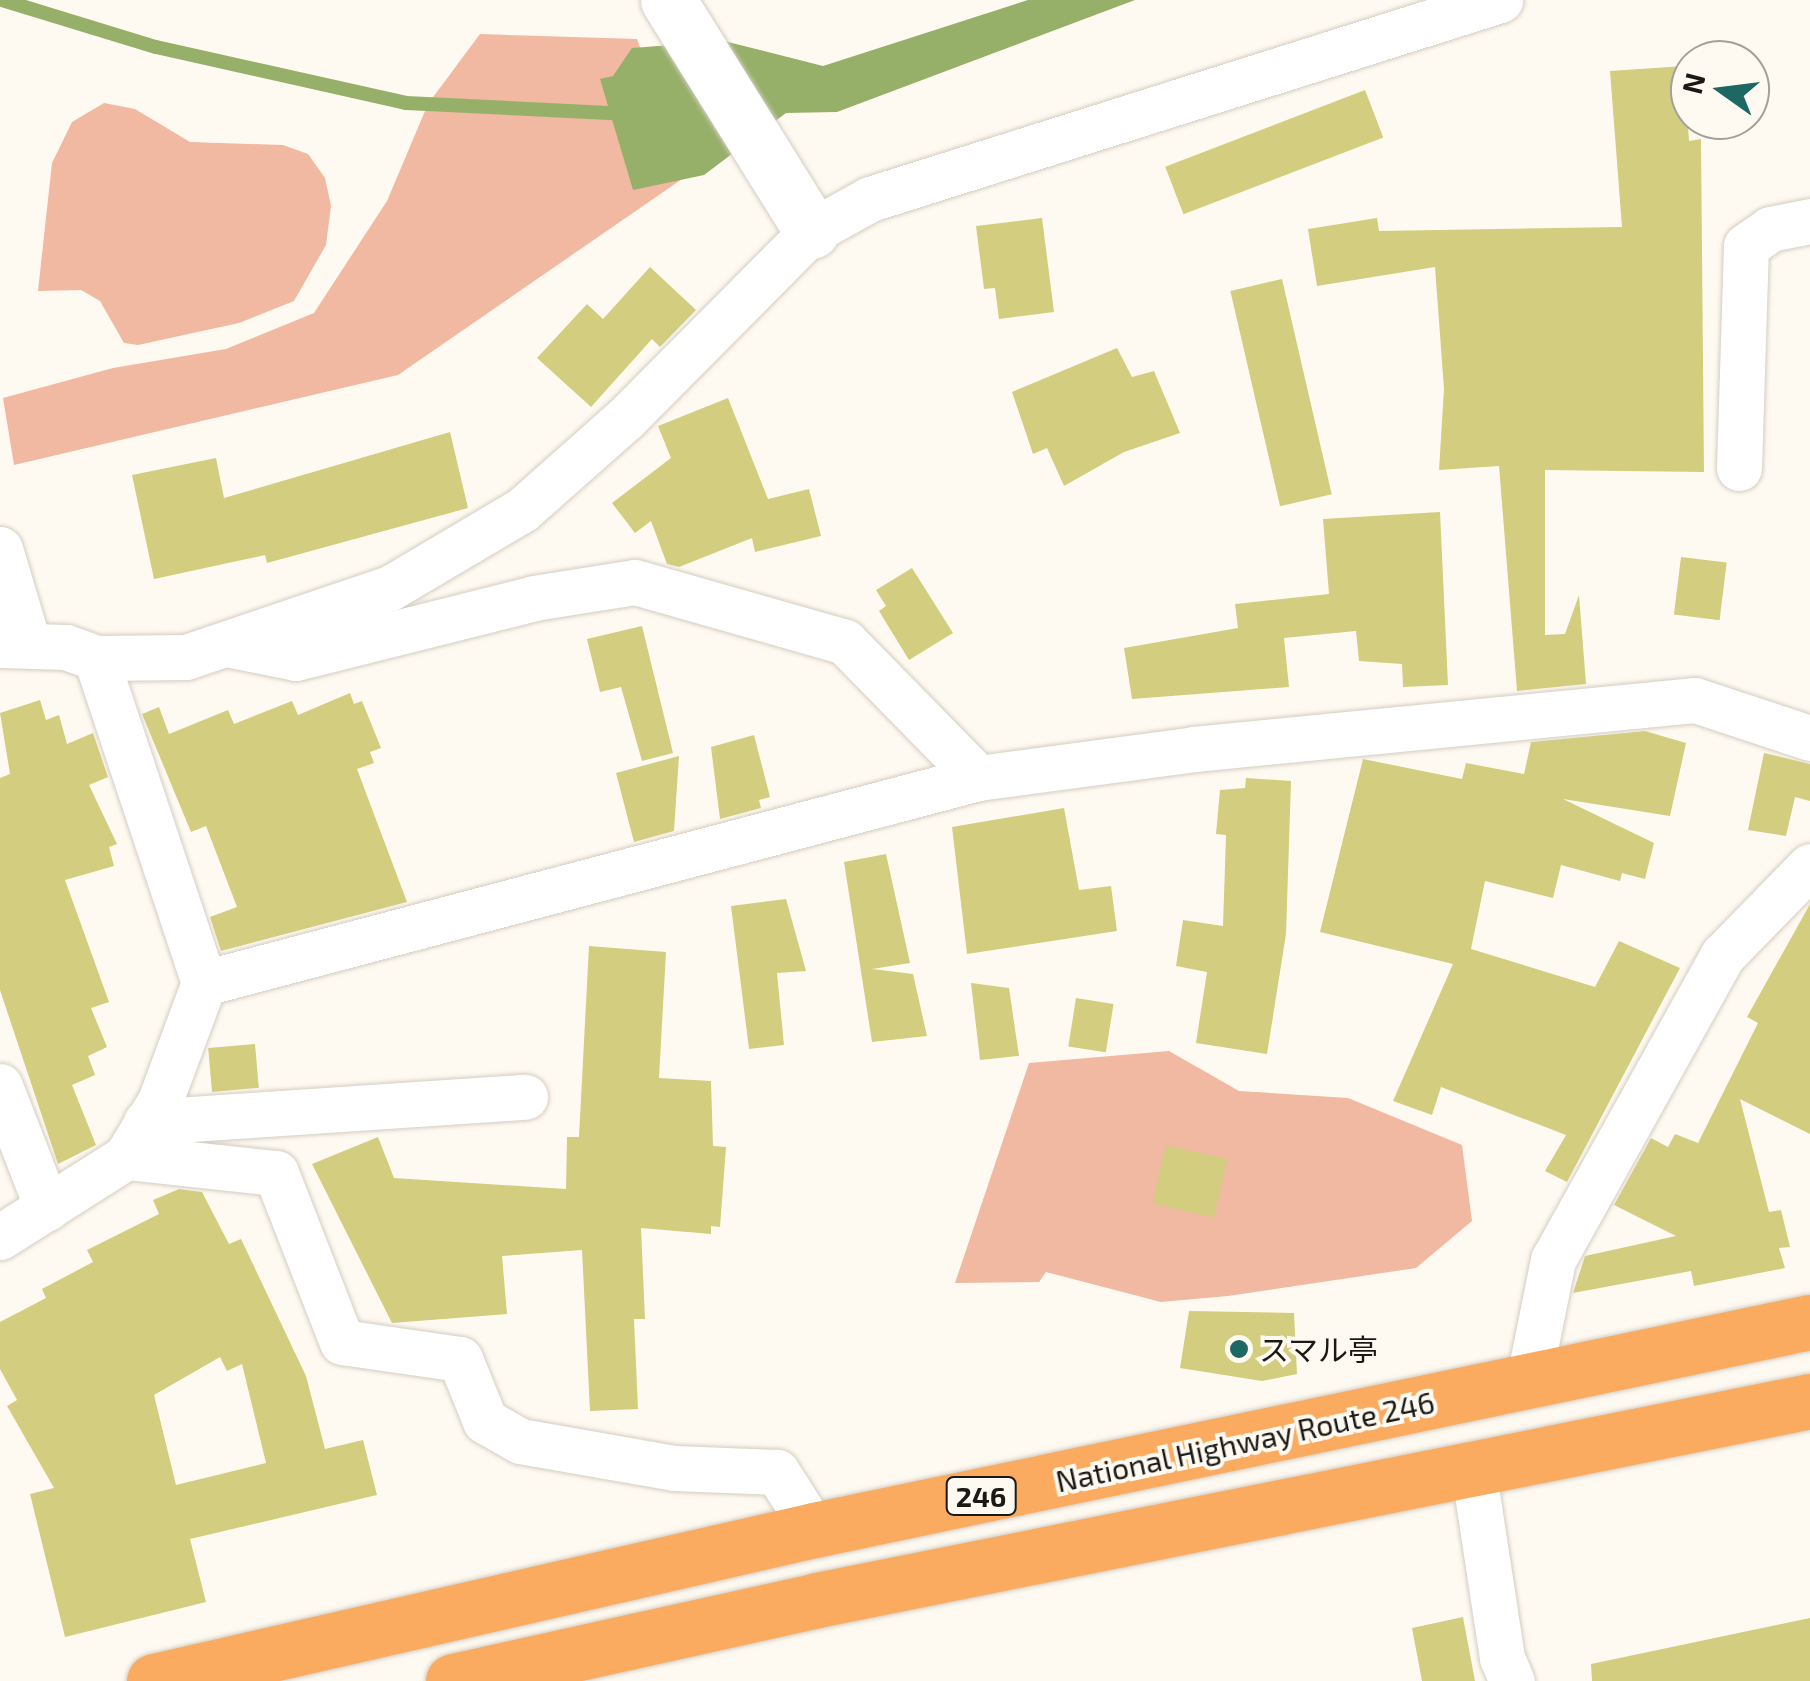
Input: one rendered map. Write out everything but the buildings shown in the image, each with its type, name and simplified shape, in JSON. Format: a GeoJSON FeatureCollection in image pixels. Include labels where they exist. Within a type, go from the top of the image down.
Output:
{"type":"FeatureCollection","features":[{"type":"Feature","properties":{"kind":"highway","name":"National Highway Route 246"},"geometry":{"type":"LineString","coordinates":[[154,1681],[814,1530],[1810,1322]]}},
{"type":"Feature","properties":{"kind":"highway","name":"246"},"geometry":{"type":"LineString","coordinates":[[453,1681],[1810,1400]]}},
{"type":"Feature","properties":{"kind":"street"},"geometry":{"type":"LineString","coordinates":[[0,549],[14,644],[96,658],[186,656],[230,645],[390,588],[522,510],[625,419],[812,232],[870,198],[1500,0]]}},
{"type":"Feature","properties":{"kind":"street"},"geometry":{"type":"LineString","coordinates":[[680,21],[812,232]]}},
{"type":"Feature","properties":{"kind":"street"},"geometry":{"type":"LineString","coordinates":[[1739,468],[1746,246],[1770,229],[1810,221]]}},
{"type":"Feature","properties":{"kind":"street"},"geometry":{"type":"LineString","coordinates":[[230,645],[296,658],[534,598],[635,582],[845,642],[978,778]]}},
{"type":"Feature","properties":{"kind":"street"},"geometry":{"type":"LineString","coordinates":[[0,1237],[46,1208],[136,1140],[204,983],[96,658]]}},
{"type":"Feature","properties":{"kind":"street"},"geometry":{"type":"LineString","coordinates":[[204,983],[978,778],[1194,749],[1695,700],[1810,738]]}},
{"type":"Feature","properties":{"kind":"street"},"geometry":{"type":"LineString","coordinates":[[1528,1382],[1552,1260],[1723,956],[1808,873]]}},
{"type":"Feature","properties":{"kind":"street"},"geometry":{"type":"LineString","coordinates":[[0,1086],[46,1208]]}},
{"type":"Feature","properties":{"kind":"street"},"geometry":{"type":"LineString","coordinates":[[136,1140],[525,1097]]}},
{"type":"Feature","properties":{"kind":"street"},"geometry":{"type":"LineString","coordinates":[[136,1140],[276,1173],[342,1342],[460,1359],[486,1421],[520,1441],[674,1468],[777,1472],[814,1530]]}},
{"type":"Feature","properties":{"kind":"street"},"geometry":{"type":"LineString","coordinates":[[1474,1468],[1499,1642],[1512,1681]]}},
{"type":"Feature","properties":{"kind":"shaded area"},"geometry":{"type":"Polygon","coordinates":[[[1028,0],[1135,0],[837,112],[786,113],[704,175],[633,190],[600,79],[613,76],[632,48],[724,41],[823,66],[1028,0]]]}},
{"type":"Feature","properties":{"kind":"shaded area"},"geometry":{"type":"Polygon","coordinates":[[[480,34],[637,39],[685,177],[398,375],[14,465],[3,398],[113,368],[226,349],[314,313],[387,201],[428,104],[480,34]]]}},
{"type":"Feature","properties":{"kind":"shaded area"},"geometry":{"type":"Polygon","coordinates":[[[104,103],[135,109],[190,142],[283,145],[308,154],[325,178],[331,206],[326,245],[294,301],[239,323],[138,345],[124,343],[100,301],[81,290],[38,291],[52,163],[72,122],[104,103]]]}},
{"type":"Feature","properties":{"kind":"shaded area"},"geometry":{"type":"Polygon","coordinates":[[[1169,1051],[1239,1091],[1348,1098],[1462,1145],[1472,1221],[1416,1268],[1228,1296],[1161,1302],[1046,1272],[1039,1282],[955,1283],[1029,1063],[1169,1051]]]}},
{"type":"Feature","properties":{"kind":"waterway"},"geometry":{"type":"LineString","coordinates":[[2,0],[156,47],[406,103],[629,114]]}},
{"type":"Feature","properties":{"kind":"place","name":"スマル亭"},"geometry":{"type":"Point","coordinates":[1239,1349]}}]}
